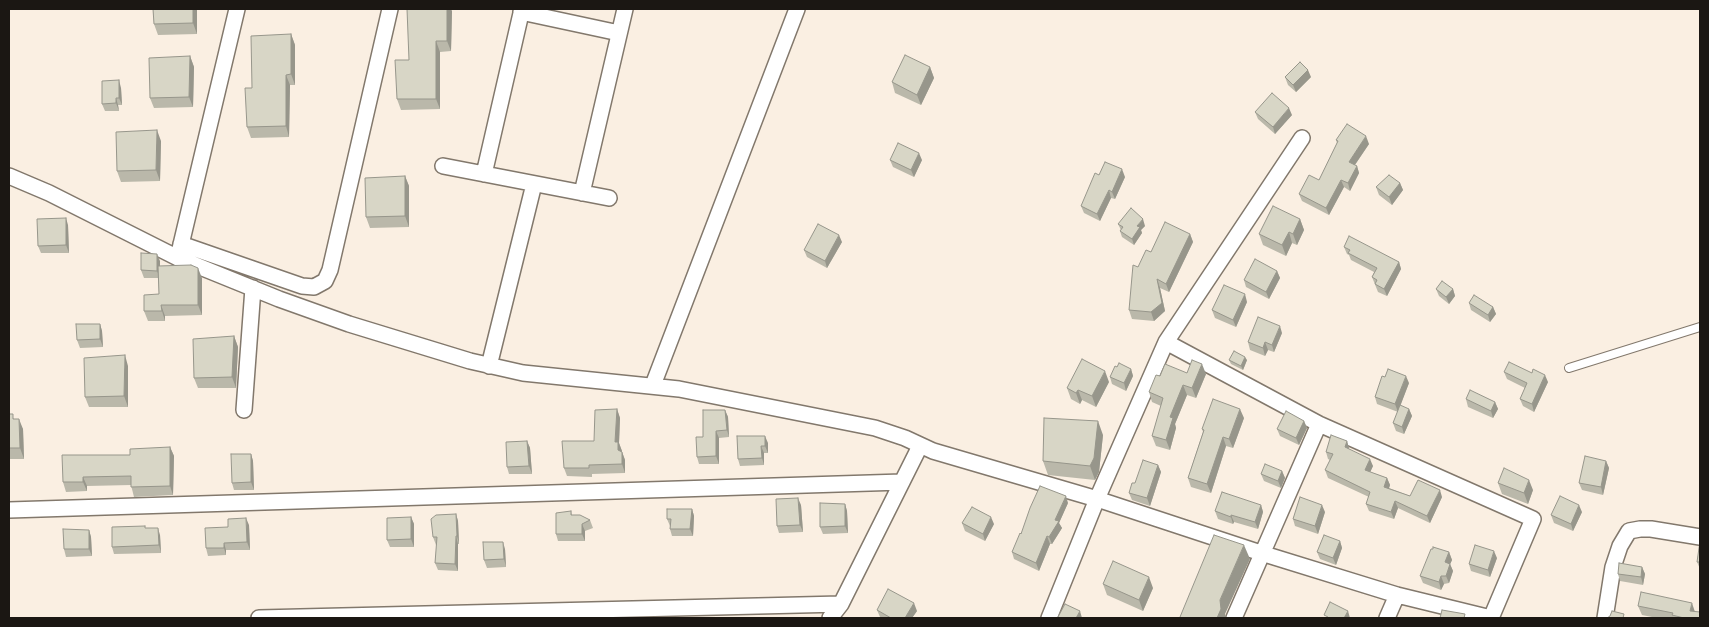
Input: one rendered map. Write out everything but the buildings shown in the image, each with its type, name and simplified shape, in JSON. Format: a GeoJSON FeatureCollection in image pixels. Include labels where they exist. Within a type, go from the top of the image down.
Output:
{"type":"FeatureCollection","features":[{"type":"Feature","properties":{"kind":"street"},"geometry":{"type":"LineString","coordinates":[[179,251],[237,9]]}},
{"type":"Feature","properties":{"kind":"street"},"geometry":{"type":"LineString","coordinates":[[179,251],[302,286],[314,287],[325,280],[330,270],[390,9]]}},
{"type":"Feature","properties":{"kind":"street"},"geometry":{"type":"LineString","coordinates":[[582,193],[625,9]]}},
{"type":"Feature","properties":{"kind":"street"},"geometry":{"type":"LineString","coordinates":[[653,385],[796,9]]}},
{"type":"Feature","properties":{"kind":"street"},"geometry":{"type":"LineString","coordinates":[[484,174],[521,10],[619,33]]}},
{"type":"Feature","properties":{"kind":"street"},"geometry":{"type":"LineString","coordinates":[[1049,618],[1097,499],[1166,342],[1302,138]]}},
{"type":"Feature","properties":{"kind":"street"},"geometry":{"type":"LineString","coordinates":[[443,166],[609,198]]}},
{"type":"Feature","properties":{"kind":"street"},"geometry":{"type":"LineString","coordinates":[[9,176],[179,251],[253,288],[349,324],[489,366],[537,374],[653,385],[875,428],[947,455],[1097,499],[1396,595],[1491,618],[1533,520],[1319,424],[1166,342]]}},
{"type":"Feature","properties":{"kind":"street"},"geometry":{"type":"LineString","coordinates":[[489,366],[534,184]]}},
{"type":"Feature","properties":{"kind":"street"},"geometry":{"type":"LineString","coordinates":[[244,410],[253,288]]}},
{"type":"Feature","properties":{"kind":"street"},"geometry":{"type":"LineString","coordinates":[[1234,618],[1319,424]]}},
{"type":"Feature","properties":{"kind":"street"},"geometry":{"type":"LineString","coordinates":[[830,618],[841,604],[920,446]]}},
{"type":"Feature","properties":{"kind":"street"},"geometry":{"type":"LineString","coordinates":[[9,510],[902,482]]}},
{"type":"Feature","properties":{"kind":"street"},"geometry":{"type":"LineString","coordinates":[[1604,618],[1613,566],[1620,546],[1629,531],[1650,529],[1700,537]]}},
{"type":"Feature","properties":{"kind":"street"},"geometry":{"type":"LineString","coordinates":[[1387,618],[1396,595]]}},
{"type":"Feature","properties":{"kind":"street"},"geometry":{"type":"LineString","coordinates":[[259,618],[841,604]]}},
{"type":"Feature","properties":{"kind":"lane"},"geometry":{"type":"LineString","coordinates":[[1569,368],[1700,327]]}}]}
